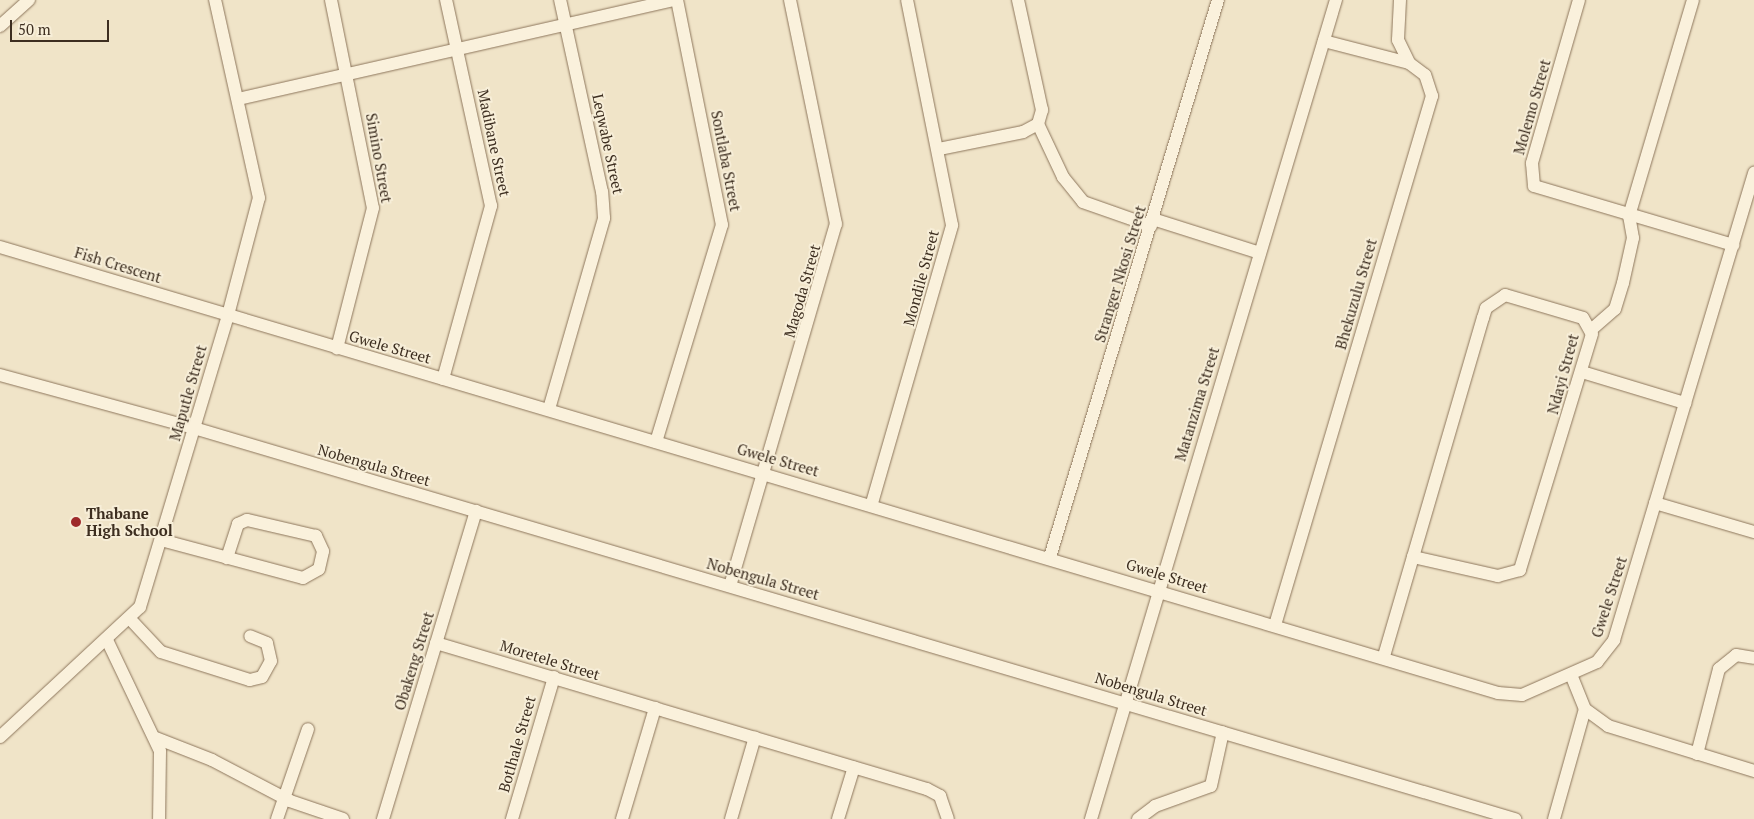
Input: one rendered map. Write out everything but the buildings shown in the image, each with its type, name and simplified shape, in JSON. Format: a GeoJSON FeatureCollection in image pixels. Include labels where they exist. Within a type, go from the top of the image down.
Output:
{"type":"FeatureCollection","features":[{"type":"Feature","properties":{"kind":"street"},"geometry":{"type":"LineString","coordinates":[[0,26],[28,0]]}},
{"type":"Feature","properties":{"kind":"street","name":"Maputle Street"},"geometry":{"type":"LineString","coordinates":[[0,737],[130,620],[146,592],[228,315],[259,198],[238,98],[214,0]]}},
{"type":"Feature","properties":{"kind":"street","name":"Simino Street"},"geometry":{"type":"LineString","coordinates":[[331,0],[373,208],[337,348]]}},
{"type":"Feature","properties":{"kind":"street","name":"Madibane Street"},"geometry":{"type":"LineString","coordinates":[[443,379],[491,206],[446,0]]}},
{"type":"Feature","properties":{"kind":"street","name":"Leqwabe Street"},"geometry":{"type":"LineString","coordinates":[[549,409],[604,218],[602,192],[560,0]]}},
{"type":"Feature","properties":{"kind":"street"},"geometry":{"type":"LineString","coordinates":[[238,98],[676,0]]}},
{"type":"Feature","properties":{"kind":"street","name":"Sontlaba Street"},"geometry":{"type":"LineString","coordinates":[[656,442],[722,225],[676,0]]}},
{"type":"Feature","properties":{"kind":"street","name":"Magoda Street"},"geometry":{"type":"LineString","coordinates":[[730,586],[765,473],[836,224],[790,0]]}},
{"type":"Feature","properties":{"kind":"street","name":"Mondile Street"},"geometry":{"type":"LineString","coordinates":[[872,503],[950,241],[952,209],[907,0]]}},
{"type":"Feature","properties":{"kind":"street"},"geometry":{"type":"LineString","coordinates":[[1018,0],[1042,110],[1038,124],[1062,177],[1083,202],[1260,253]]}},
{"type":"Feature","properties":{"kind":"street","name":"Stranger Nkosi Street"},"geometry":{"type":"LineString","coordinates":[[1050,557],[1218,0]]}},
{"type":"Feature","properties":{"kind":"street","name":"Matanzima Street"},"geometry":{"type":"LineString","coordinates":[[1091,819],[1157,590],[1336,0]]}},
{"type":"Feature","properties":{"kind":"street"},"geometry":{"type":"LineString","coordinates":[[1400,0],[1398,40],[1409,63]]}},
{"type":"Feature","properties":{"kind":"street","name":"Molemo Street"},"geometry":{"type":"LineString","coordinates":[[1579,0],[1532,164],[1532,180],[1540,190],[1733,245]]}},
{"type":"Feature","properties":{"kind":"street"},"geometry":{"type":"LineString","coordinates":[[1592,329],[1615,309],[1633,238],[1629,216],[1693,0]]}},
{"type":"Feature","properties":{"kind":"street","name":"Bhekuzulu Street"},"geometry":{"type":"LineString","coordinates":[[1276,625],[1432,96],[1425,75],[1409,63],[1324,41]]}},
{"type":"Feature","properties":{"kind":"street"},"geometry":{"type":"LineString","coordinates":[[939,149],[1023,132],[1038,124]]}},
{"type":"Feature","properties":{"kind":"street","name":"Gwele Street"},"geometry":{"type":"LineString","coordinates":[[228,315],[656,442],[872,503],[1510,695],[1572,677],[1604,656],[1614,640],[1754,172]]}},
{"type":"Feature","properties":{"kind":"street","name":"Fish Crescent"},"geometry":{"type":"LineString","coordinates":[[0,247],[228,315]]}},
{"type":"Feature","properties":{"kind":"street","name":"Ndayi Street"},"geometry":{"type":"LineString","coordinates":[[1384,656],[1413,557],[1491,301],[1505,295],[1568,312],[1583,318],[1592,329],[1582,372],[1520,570],[1498,576],[1413,557]]}},
{"type":"Feature","properties":{"kind":"street"},"geometry":{"type":"LineString","coordinates":[[1582,372],[1685,403]]}},
{"type":"Feature","properties":{"kind":"street","name":"Nobengula Street"},"geometry":{"type":"LineString","coordinates":[[0,375],[194,428],[1515,819]]}},
{"type":"Feature","properties":{"kind":"street"},"geometry":{"type":"LineString","coordinates":[[1655,503],[1754,532]]}},
{"type":"Feature","properties":{"kind":"street","name":"Obakeng Street"},"geometry":{"type":"LineString","coordinates":[[384,819],[476,512]]}},
{"type":"Feature","properties":{"kind":"street"},"geometry":{"type":"LineString","coordinates":[[161,540],[227,558],[302,578],[319,569],[323,551],[316,536],[247,520],[238,524],[227,558]]}},
{"type":"Feature","properties":{"kind":"street"},"geometry":{"type":"LineString","coordinates":[[130,620],[161,652],[250,680],[262,677],[270,661],[267,643],[250,636]]}},
{"type":"Feature","properties":{"kind":"street"},"geometry":{"type":"LineString","coordinates":[[107,640],[156,738],[162,765],[159,819]]}},
{"type":"Feature","properties":{"kind":"street","name":"Moretele Street"},"geometry":{"type":"LineString","coordinates":[[436,643],[854,767],[940,796],[948,819]]}},
{"type":"Feature","properties":{"kind":"street"},"geometry":{"type":"LineString","coordinates":[[1696,754],[1719,669],[1736,655],[1754,658]]}},
{"type":"Feature","properties":{"kind":"street","name":"Botlhale Street"},"geometry":{"type":"LineString","coordinates":[[512,819],[554,677]]}},
{"type":"Feature","properties":{"kind":"street"},"geometry":{"type":"LineString","coordinates":[[1572,677],[1585,709],[1608,726],[1754,771]]}},
{"type":"Feature","properties":{"kind":"street"},"geometry":{"type":"LineString","coordinates":[[622,819],[655,708]]}},
{"type":"Feature","properties":{"kind":"street"},"geometry":{"type":"LineString","coordinates":[[1554,819],[1585,709]]}},
{"type":"Feature","properties":{"kind":"street"},"geometry":{"type":"LineString","coordinates":[[277,819],[287,799],[308,729]]}},
{"type":"Feature","properties":{"kind":"street"},"geometry":{"type":"LineString","coordinates":[[1138,819],[1155,806],[1211,786],[1223,732]]}},
{"type":"Feature","properties":{"kind":"street"},"geometry":{"type":"LineString","coordinates":[[730,819],[755,737]]}},
{"type":"Feature","properties":{"kind":"street"},"geometry":{"type":"LineString","coordinates":[[156,738],[212,760],[287,799],[343,819]]}},
{"type":"Feature","properties":{"kind":"street"},"geometry":{"type":"LineString","coordinates":[[838,819],[854,767]]}},
{"type":"Feature","properties":{"kind":"street"},"geometry":{"type":"LineString","coordinates":[[161,800],[169,819]]}},
{"type":"Feature","properties":{"kind":"place","name":"Thabane High School"},"geometry":{"type":"Point","coordinates":[76,522]}}]}
